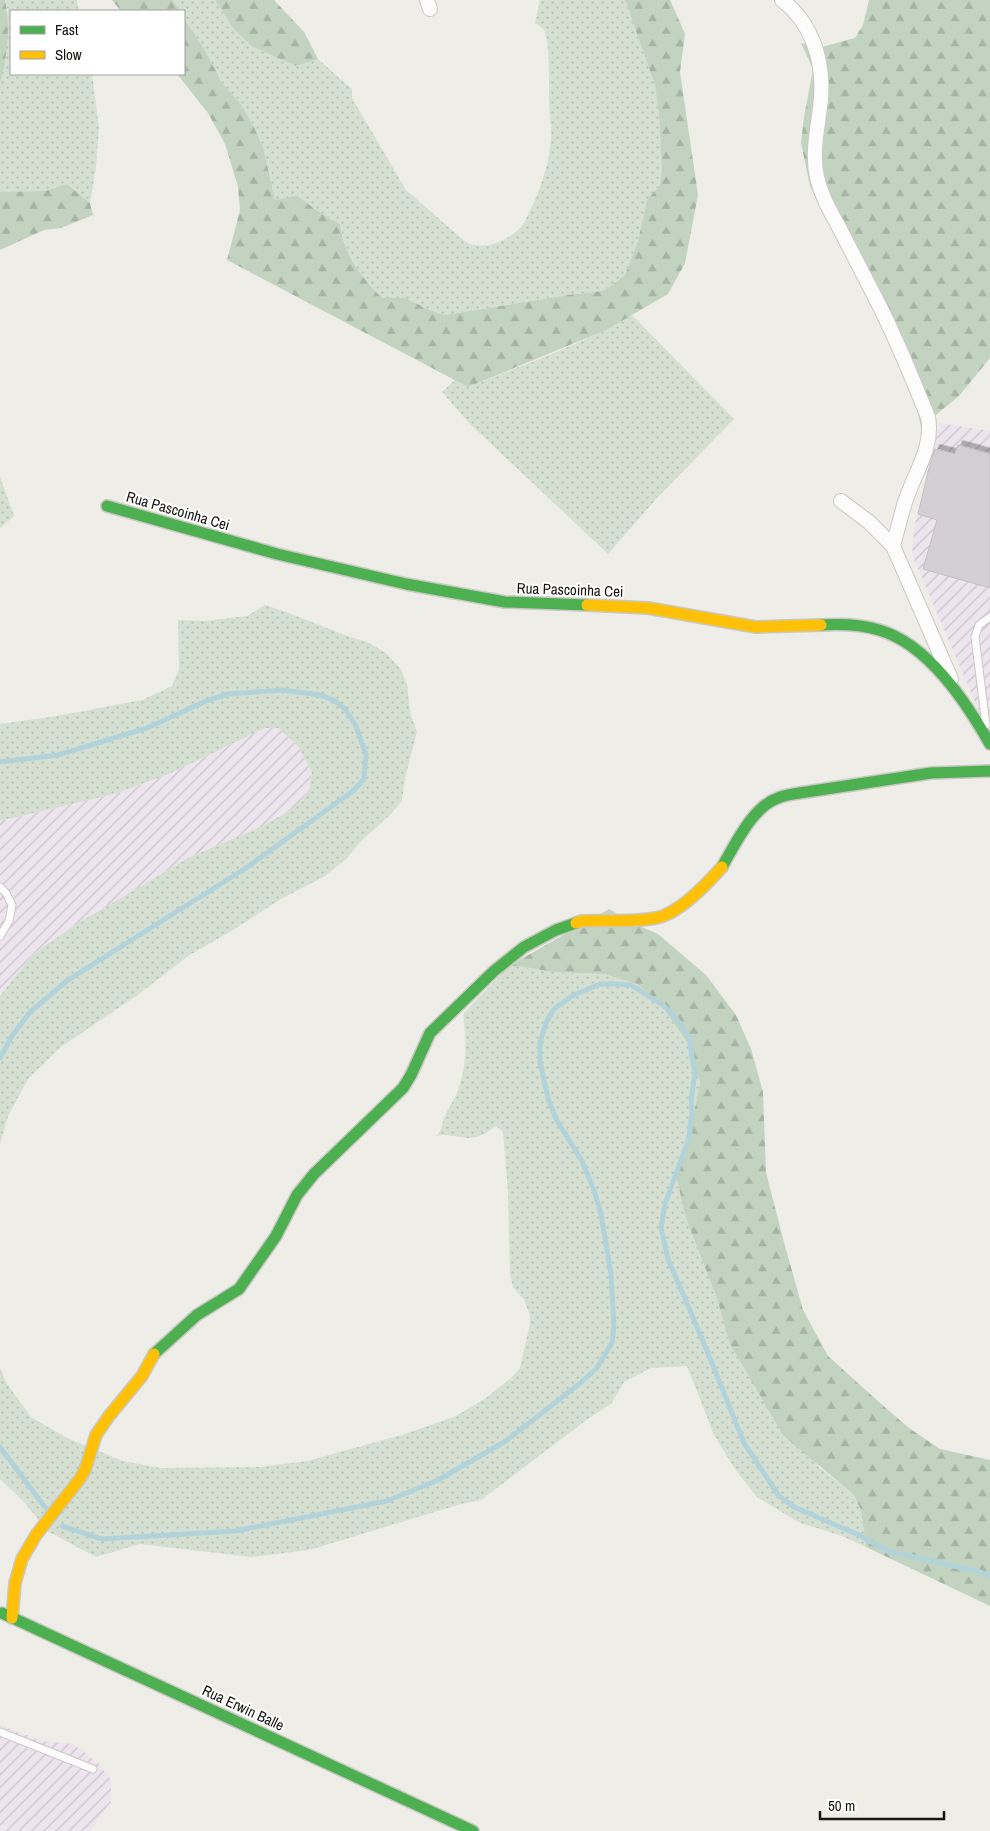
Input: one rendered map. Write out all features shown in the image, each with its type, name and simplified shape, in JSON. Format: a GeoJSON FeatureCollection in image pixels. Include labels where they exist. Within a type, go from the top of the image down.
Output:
{"type":"FeatureCollection","features":[{"type":"Feature","properties":{"kind":"street"},"geometry":{"type":"LineString","coordinates":[[782,0],[800,18],[811,36],[819,59],[822,77],[815,157],[816,177],[823,195],[882,310],[928,417],[930,429],[928,444],[906,501],[893,546]]}},
{"type":"Feature","properties":{"kind":"street"},"geometry":{"type":"LineString","coordinates":[[841,501],[868,522],[893,546],[954,687]]}},
{"type":"Feature","properties":{"kind":"street","name":"Rua Pascoinha Cei"},"geometry":{"type":"LineString","coordinates":[[107,506],[236,543],[373,578],[506,602],[556,606],[646,608],[754,627],[846,625],[879,630],[910,647],[954,687],[975,717],[989,743]]}},
{"type":"Feature","properties":{"kind":"street"},"geometry":{"type":"LineString","coordinates":[[12,1618],[15,1582],[28,1548],[79,1480],[85,1470],[96,1435],[142,1376],[155,1353],[197,1315],[228,1298],[239,1289],[276,1236],[297,1196],[314,1174],[403,1088],[411,1076],[430,1033],[494,971],[524,947],[556,930],[582,921],[646,919],[662,916],[672,911],[688,901],[709,882],[721,868],[754,817],[765,805],[777,798],[931,773],[990,771]]}},
{"type":"Feature","properties":{"kind":"street","name":"Rua Erwin Balle"},"geometry":{"type":"LineString","coordinates":[[0,1612],[473,1831]]}},
{"type":"Feature","properties":{"kind":"lane"},"geometry":{"type":"LineString","coordinates":[[989,743],[976,637],[979,625],[990,617]]}},
{"type":"Feature","properties":{"kind":"lane"},"geometry":{"type":"LineString","coordinates":[[0,887],[6,893],[12,905],[9,921],[0,936]]}},
{"type":"Feature","properties":{"kind":"lane"},"geometry":{"type":"LineString","coordinates":[[0,1732],[93,1769]]}},
{"type":"Feature","properties":{"kind":"shaded area"},"geometry":{"type":"Polygon","coordinates":[[[940,423],[990,431],[990,722],[980,714],[912,554],[914,528],[940,423]]]}},
{"type":"Feature","properties":{"kind":"shaded area"},"geometry":{"type":"Polygon","coordinates":[[[265,728],[278,728],[299,747],[312,773],[309,790],[294,808],[261,827],[190,857],[75,925],[32,955],[0,996],[0,821],[118,793],[171,773],[265,728]]]}},
{"type":"Feature","properties":{"kind":"shaded area"},"geometry":{"type":"Polygon","coordinates":[[[0,1725],[42,1741],[73,1744],[98,1763],[111,1780],[111,1802],[90,1831],[0,1831],[0,1725]]]}},
{"type":"Feature","properties":{"kind":"green space"},"geometry":{"type":"Polygon","coordinates":[[[0,0],[5,0],[8,30],[5,64],[0,83],[0,0]]]}},
{"type":"Feature","properties":{"kind":"green space"},"geometry":{"type":"Polygon","coordinates":[[[5,0],[77,0],[79,10],[10,10],[10,75],[92,75],[99,128],[96,167],[90,203],[67,184],[45,191],[0,192],[0,83],[6,50],[8,10],[5,0]]]}},
{"type":"Feature","properties":{"kind":"green space"},"geometry":{"type":"Polygon","coordinates":[[[112,0],[173,0],[179,10],[120,10],[112,0]]]}},
{"type":"Feature","properties":{"kind":"green space"},"geometry":{"type":"Polygon","coordinates":[[[173,0],[215,0],[233,28],[296,66],[318,59],[352,89],[352,98],[406,190],[464,241],[470,244],[485,245],[507,238],[524,223],[547,166],[551,141],[549,63],[546,35],[543,29],[535,23],[540,0],[625,0],[655,85],[659,114],[662,171],[660,185],[647,200],[638,241],[625,275],[602,291],[445,315],[427,309],[406,298],[382,299],[360,273],[346,246],[340,224],[325,216],[275,200],[263,147],[253,125],[241,104],[222,83],[206,52],[185,20],[185,10],[179,10],[173,0]]]}},
{"type":"Feature","properties":{"kind":"green space"},"geometry":{"type":"Polygon","coordinates":[[[215,0],[274,0],[304,32],[318,59],[296,66],[252,46],[233,28],[215,0]]]}},
{"type":"Feature","properties":{"kind":"green space"},"geometry":{"type":"Polygon","coordinates":[[[625,0],[670,0],[685,34],[680,72],[698,195],[685,263],[668,294],[606,330],[468,387],[227,260],[240,210],[238,187],[225,144],[208,113],[178,75],[185,75],[185,20],[206,52],[222,83],[241,104],[253,125],[263,147],[275,200],[297,196],[340,224],[345,246],[355,265],[382,298],[406,298],[427,309],[445,315],[602,291],[625,275],[638,241],[647,200],[660,185],[662,171],[659,114],[655,85],[625,0]]]}},
{"type":"Feature","properties":{"kind":"green space"},"geometry":{"type":"Polygon","coordinates":[[[869,0],[990,0],[990,358],[959,396],[921,427],[914,396],[876,308],[825,218],[810,186],[801,143],[813,69],[801,43],[818,48],[855,38],[863,25],[869,0]]]}},
{"type":"Feature","properties":{"kind":"green space"},"geometry":{"type":"Polygon","coordinates":[[[67,184],[90,203],[93,215],[61,228],[44,230],[0,250],[0,192],[45,191],[67,184]]]}},
{"type":"Feature","properties":{"kind":"green space"},"geometry":{"type":"Polygon","coordinates":[[[632,315],[734,419],[657,498],[608,554],[469,423],[442,392],[455,380],[468,387],[593,336],[632,315]]]}},
{"type":"Feature","properties":{"kind":"green space"},"geometry":{"type":"Polygon","coordinates":[[[0,477],[14,516],[0,528],[0,477]]]}},
{"type":"Feature","properties":{"kind":"green space"},"geometry":{"type":"Polygon","coordinates":[[[265,605],[368,642],[387,654],[400,668],[407,684],[410,712],[417,732],[405,778],[402,801],[389,816],[362,840],[346,859],[325,876],[281,899],[188,956],[139,994],[61,1047],[28,1079],[8,1116],[0,1145],[0,996],[32,955],[75,925],[190,857],[261,827],[294,808],[309,790],[312,773],[299,747],[278,728],[265,728],[171,773],[118,793],[0,821],[0,724],[57,716],[142,700],[172,686],[179,669],[178,620],[205,621],[247,616],[265,605]]]}},
{"type":"Feature","properties":{"kind":"green space"},"geometry":{"type":"Polygon","coordinates":[[[609,909],[635,924],[658,934],[706,975],[736,1015],[751,1049],[763,1092],[766,1172],[782,1235],[803,1310],[828,1356],[909,1428],[940,1449],[990,1460],[990,1606],[866,1547],[861,1510],[854,1495],[783,1435],[729,1342],[717,1298],[685,1215],[676,1174],[688,1142],[700,1083],[689,1045],[661,1005],[637,984],[604,974],[553,972],[509,966],[609,909]]]}},
{"type":"Feature","properties":{"kind":"green space"},"geometry":{"type":"Polygon","coordinates":[[[509,966],[553,972],[604,974],[637,984],[661,1005],[689,1045],[700,1083],[688,1142],[676,1174],[717,1298],[729,1342],[819,1467],[854,1495],[861,1510],[866,1547],[842,1536],[798,1522],[757,1497],[735,1469],[714,1435],[687,1366],[651,1368],[624,1382],[611,1404],[589,1418],[481,1500],[461,1504],[309,1550],[252,1557],[140,1544],[96,1557],[49,1532],[22,1500],[0,1479],[0,1368],[7,1384],[31,1417],[67,1438],[123,1461],[161,1468],[260,1467],[307,1461],[405,1434],[456,1416],[486,1398],[511,1378],[520,1368],[530,1324],[530,1315],[524,1300],[513,1287],[510,1274],[508,1192],[503,1132],[496,1126],[475,1137],[436,1136],[460,1085],[465,1045],[463,1014],[509,966]]]}},
{"type":"Feature","properties":{"kind":"building"},"geometry":{"type":"Polygon","coordinates":[[[958,445],[990,454],[990,588],[923,569],[937,520],[918,514],[930,464],[935,449],[955,454],[958,445]]]}},
{"type":"Feature","properties":{"kind":"waterway"},"geometry":{"type":"LineString","coordinates":[[0,762],[58,755],[147,728],[206,701],[228,694],[282,690],[321,695],[335,701],[345,709],[356,726],[366,755],[364,779],[353,791],[246,868],[68,980],[30,1012],[12,1036],[0,1058]]}},
{"type":"Feature","properties":{"kind":"waterway"},"geometry":{"type":"LineString","coordinates":[[62,1526],[102,1539],[235,1531],[387,1501],[438,1480],[506,1441],[596,1369],[612,1343],[614,1326],[611,1274],[601,1214],[594,1190],[582,1161],[556,1119],[548,1098],[540,1062],[540,1043],[546,1023],[554,1009],[572,996],[600,984],[614,984],[631,985],[664,1006],[676,1018],[689,1038],[695,1074],[691,1100],[692,1111],[689,1138],[665,1204],[661,1228],[668,1259],[744,1443],[779,1496],[794,1507],[859,1535],[888,1551],[980,1572],[990,1576]]}},
{"type":"Feature","properties":{"kind":"waterway"},"geometry":{"type":"LineString","coordinates":[[0,1447],[47,1510]]}},
{"type":"Feature","properties":{"kind":"traffic: fast"},"geometry":{"type":"LineString","coordinates":[[107,506],[277,554],[406,584],[505,602],[587,605]]}},
{"type":"Feature","properties":{"kind":"traffic: fast"},"geometry":{"type":"LineString","coordinates":[[821,625],[850,625],[872,628],[897,637],[914,648],[944,676],[969,710],[990,744]]}},
{"type":"Feature","properties":{"kind":"traffic: fast"},"geometry":{"type":"LineString","coordinates":[[722,867],[752,818],[760,809],[780,797],[931,773],[990,771]]}},
{"type":"Feature","properties":{"kind":"traffic: fast"},"geometry":{"type":"LineString","coordinates":[[154,1354],[197,1315],[239,1289],[276,1236],[297,1195],[314,1174],[403,1088],[430,1033],[494,971],[524,947],[556,930],[576,923]]}},
{"type":"Feature","properties":{"kind":"traffic: fast"},"geometry":{"type":"LineString","coordinates":[[2,1613],[473,1831]]}},
{"type":"Feature","properties":{"kind":"traffic: slow"},"geometry":{"type":"LineString","coordinates":[[587,605],[648,608],[756,627],[821,625]]}},
{"type":"Feature","properties":{"kind":"traffic: slow"},"geometry":{"type":"LineString","coordinates":[[576,923],[582,921],[645,920],[663,916],[687,901],[722,867]]}},
{"type":"Feature","properties":{"kind":"traffic: slow"},"geometry":{"type":"LineString","coordinates":[[12,1618],[15,1583],[22,1559],[36,1535],[79,1480],[85,1470],[96,1435],[142,1376],[154,1354]]}}]}
